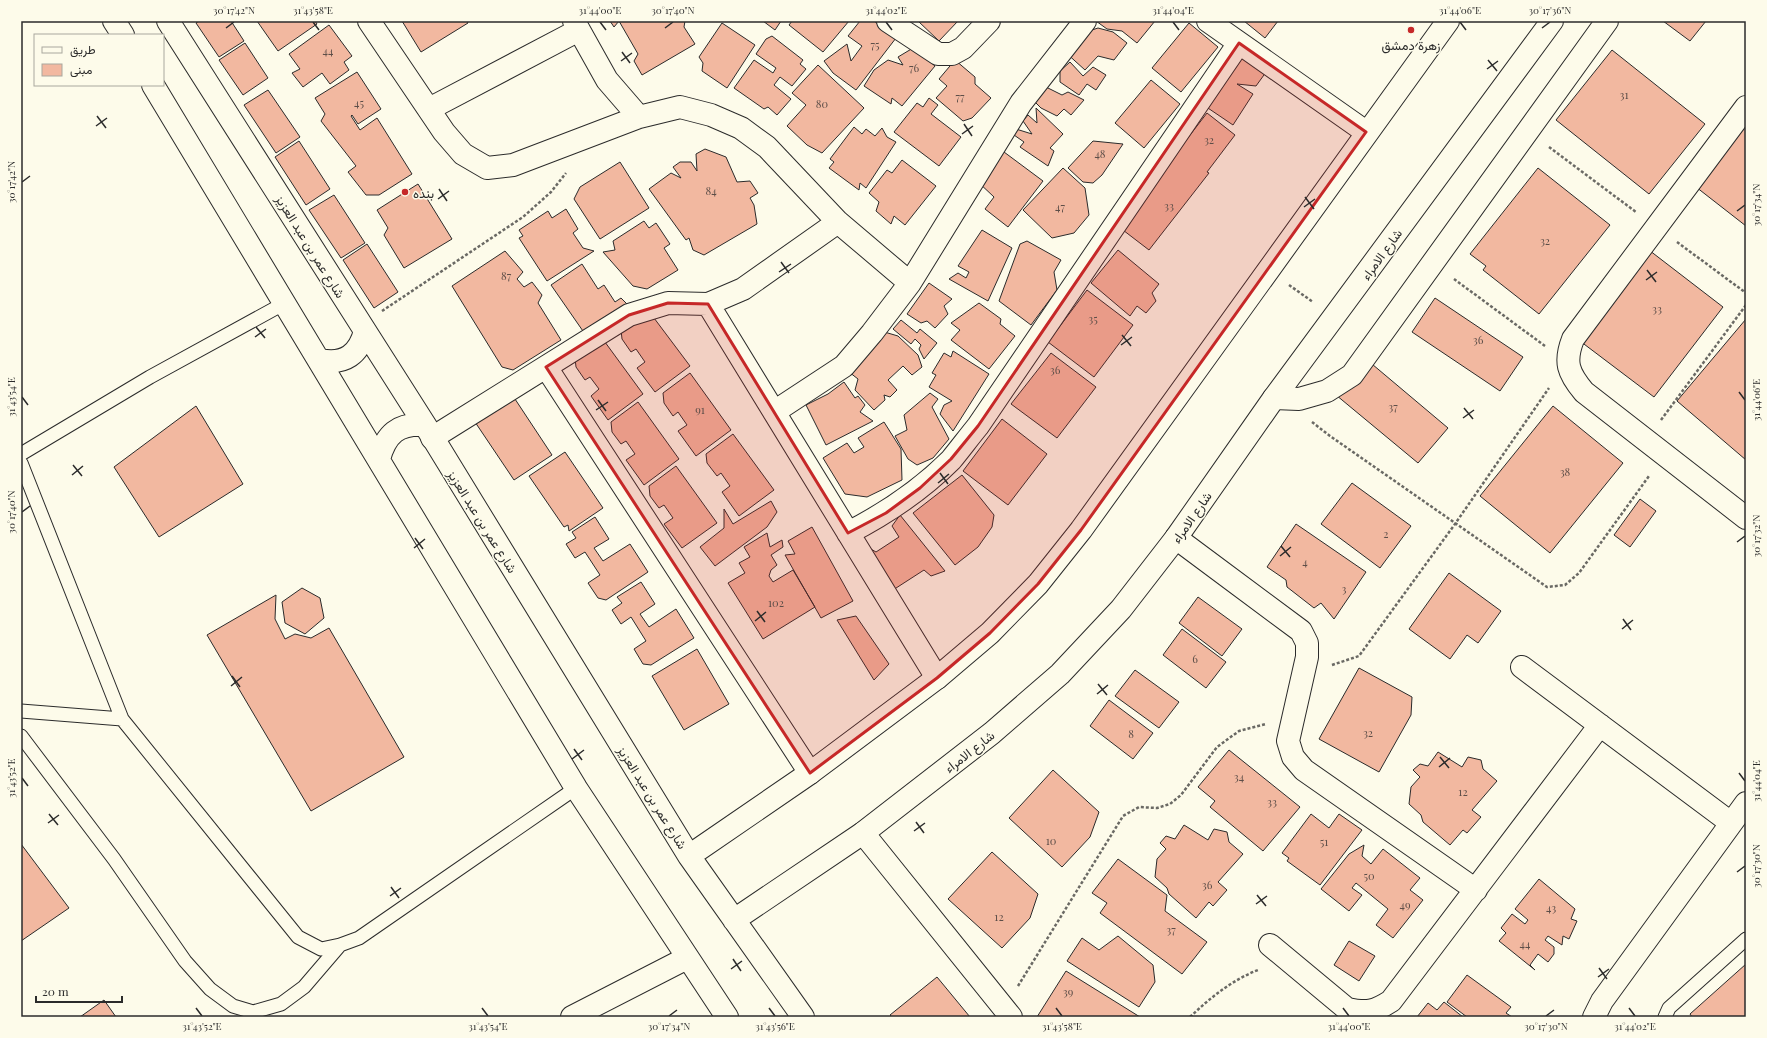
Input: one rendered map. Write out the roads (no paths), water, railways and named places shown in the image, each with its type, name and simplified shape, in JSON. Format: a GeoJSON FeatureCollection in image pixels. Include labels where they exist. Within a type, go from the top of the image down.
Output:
{"type":"FeatureCollection","features":[{"type":"Feature","properties":{"kind":"street"},"geometry":{"type":"LineString","coordinates":[[114,21],[122,34]]}},
{"type":"Feature","properties":{"kind":"street","name":"شارع عمر بن عبد العزيز"},"geometry":{"type":"LineString","coordinates":[[168,21],[429,431],[689,856],[803,1017]]}},
{"type":"Feature","properties":{"kind":"street"},"geometry":{"type":"LineString","coordinates":[[369,21],[444,132],[462,154],[487,168],[513,165],[639,117],[680,107],[711,115],[741,128],[767,147],[838,222],[910,282]]}},
{"type":"Feature","properties":{"kind":"street"},"geometry":{"type":"LineString","coordinates":[[888,21],[938,54],[952,54],[963,48],[990,21]]}},
{"type":"Feature","properties":{"kind":"street"},"geometry":{"type":"LineString","coordinates":[[774,412],[844,366],[872,333],[910,282],[1021,103],[1086,21]]}},
{"type":"Feature","properties":{"kind":"street"},"geometry":{"type":"LineString","coordinates":[[1208,21],[1366,132]]}},
{"type":"Feature","properties":{"kind":"street"},"geometry":{"type":"LineString","coordinates":[[689,856],[810,773],[937,678],[990,634],[1038,584],[1081,530],[1366,132],[1448,21]]}},
{"type":"Feature","properties":{"kind":"street","name":"شارع الامراء"},"geometry":{"type":"LineString","coordinates":[[734,920],[863,833],[992,733],[1060,674],[1121,609],[1176,538],[1274,398],[1552,21]]}},
{"type":"Feature","properties":{"kind":"street"},"geometry":{"type":"LineString","coordinates":[[1274,398],[1299,399],[1327,391],[1352,375],[1607,21]]}},
{"type":"Feature","properties":{"kind":"street"},"geometry":{"type":"LineString","coordinates":[[429,108],[577,25],[607,80],[639,117]]}},
{"type":"Feature","properties":{"kind":"street"},"geometry":{"type":"LineString","coordinates":[[848,533],[886,513],[920,488],[951,459],[973,432],[1239,43]]}},
{"type":"Feature","properties":{"kind":"street"},"geometry":{"type":"LineString","coordinates":[[154,86],[320,360],[576,788],[687,958],[718,1014]]}},
{"type":"Feature","properties":{"kind":"street"},"geometry":{"type":"LineString","coordinates":[[1746,107],[1573,339],[1568,350],[1567,362],[1572,379],[1584,392],[1746,518]]}},
{"type":"Feature","properties":{"kind":"street"},"geometry":{"type":"LineString","coordinates":[[379,459],[382,447],[389,437],[398,429],[415,424],[429,431],[546,367],[629,315],[668,303],[708,304],[743,289],[838,222]]}},
{"type":"Feature","properties":{"kind":"street"},"geometry":{"type":"LineString","coordinates":[[708,304],[937,678]]}},
{"type":"Feature","properties":{"kind":"street"},"geometry":{"type":"LineString","coordinates":[[320,360],[330,362],[340,361],[350,356],[363,340],[363,328]]}},
{"type":"Feature","properties":{"kind":"street"},"geometry":{"type":"LineString","coordinates":[[546,367],[810,773]]}},
{"type":"Feature","properties":{"kind":"street"},"geometry":{"type":"LineString","coordinates":[[1176,538],[1301,631],[1307,643],[1307,657],[1290,724],[1288,741],[1292,757],[1304,770],[1476,890]]}},
{"type":"Feature","properties":{"kind":"street"},"geometry":{"type":"LineString","coordinates":[[1522,667],[1732,823]]}},
{"type":"Feature","properties":{"kind":"street"},"geometry":{"type":"LineString","coordinates":[[1270,944],[1347,1009],[1363,1012],[1378,1009],[1392,1001],[1600,725]]}},
{"type":"Feature","properties":{"kind":"street"},"geometry":{"type":"LineString","coordinates":[[1594,1017],[1602,1001],[1746,803]]}},
{"type":"Feature","properties":{"kind":"street"},"geometry":{"type":"LineString","coordinates":[[863,833],[1008,1013]]}},
{"type":"Feature","properties":{"kind":"street"},"geometry":{"type":"LineString","coordinates":[[572,1017],[687,958]]}},
{"type":"Feature","properties":{"kind":"lane"},"geometry":{"type":"LineString","coordinates":[[21,454],[150,377],[285,303]]}},
{"type":"Feature","properties":{"kind":"lane"},"geometry":{"type":"LineString","coordinates":[[21,463],[122,720],[298,937],[320,949],[340,945],[359,938],[576,788]]}},
{"type":"Feature","properties":{"kind":"lane"},"geometry":{"type":"LineString","coordinates":[[21,711],[122,720]]}},
{"type":"Feature","properties":{"kind":"lane"},"geometry":{"type":"LineString","coordinates":[[21,736],[114,858],[185,961],[210,989],[233,1006],[253,1012],[280,1004],[304,987],[340,945]]}},
{"type":"Feature","properties":{"kind":"lane"},"geometry":{"type":"LineString","coordinates":[[1670,1014],[1746,939]]}},
{"type":"Feature","properties":{"kind":"place","name":"زهرة دمشق"},"geometry":{"type":"Point","coordinates":[1411,30]}},
{"type":"Feature","properties":{"kind":"place","name":"بنده"},"geometry":{"type":"Point","coordinates":[405,192]}}]}
